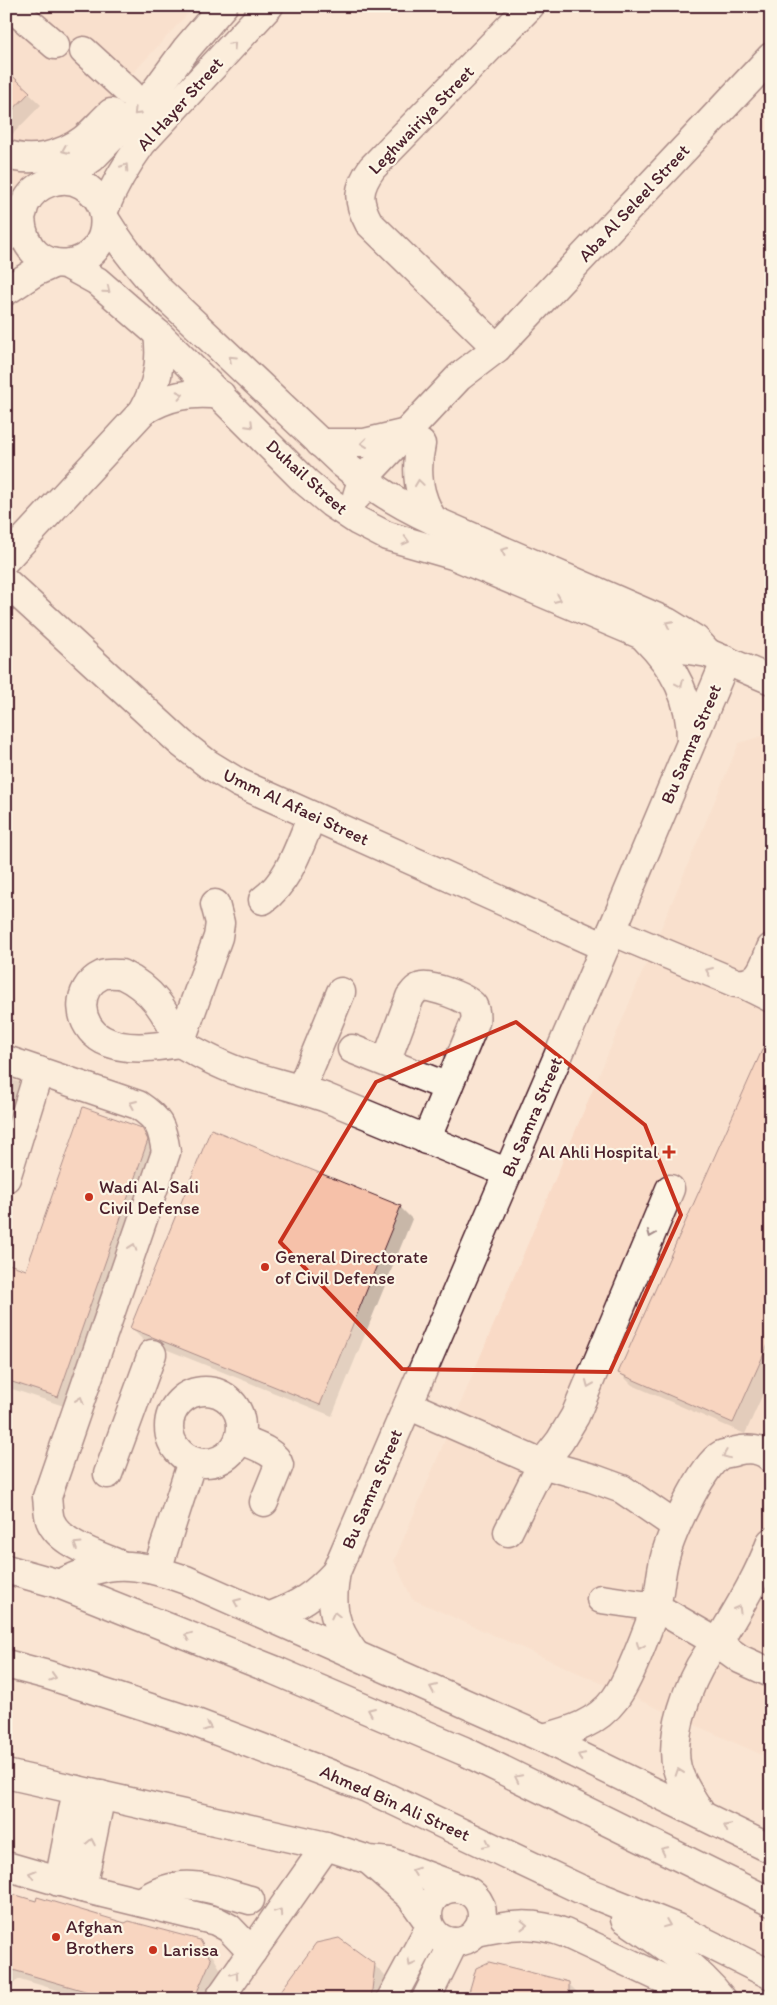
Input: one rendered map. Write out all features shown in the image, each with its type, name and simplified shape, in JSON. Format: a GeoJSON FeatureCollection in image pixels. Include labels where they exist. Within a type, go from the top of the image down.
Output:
{"type":"FeatureCollection","features":[{"type":"Feature","properties":{"kind":"street"},"geometry":{"type":"LineString","coordinates":[[10,6],[54,45]]}},
{"type":"Feature","properties":{"kind":"street","name":"Al Hayer Street"},"geometry":{"type":"LineString","coordinates":[[60,180],[92,158],[151,97],[172,71],[187,48],[223,6]]}},
{"type":"Feature","properties":{"kind":"street","name":"Al Hayer Street"},"geometry":{"type":"LineString","coordinates":[[104,215],[112,191],[125,166],[142,143],[269,6]]}},
{"type":"Feature","properties":{"kind":"street","name":"Leghwairiya Street"},"geometry":{"type":"LineString","coordinates":[[497,348],[369,224],[362,210],[360,195],[364,180],[372,168],[530,6]]}},
{"type":"Feature","properties":{"kind":"street"},"geometry":{"type":"LineString","coordinates":[[84,51],[130,94]]}},
{"type":"Feature","properties":{"kind":"street","name":"Aba Al Seleel Street"},"geometry":{"type":"LineString","coordinates":[[357,494],[414,438],[459,377],[497,348],[771,57]]}},
{"type":"Feature","properties":{"kind":"street"},"geometry":{"type":"LineString","coordinates":[[6,154],[14,157],[33,158],[68,149],[84,139],[140,82],[147,77],[172,71]]}},
{"type":"Feature","properties":{"kind":"street"},"geometry":{"type":"LineString","coordinates":[[6,291],[35,272],[60,264],[78,261],[99,244],[104,232],[104,215],[97,196],[76,182],[60,180],[50,182],[32,194],[14,216],[26,242],[33,252],[43,259],[60,264]]}},
{"type":"Feature","properties":{"kind":"street","name":"Duhail Street"},"geometry":{"type":"LineString","coordinates":[[104,215],[121,245],[139,269],[320,442],[357,494],[370,527],[387,536],[453,555],[676,648],[717,656],[771,680]]}},
{"type":"Feature","properties":{"kind":"street","name":"Duhail Street"},"geometry":{"type":"LineString","coordinates":[[60,264],[96,281],[158,334],[306,482],[403,506],[667,622],[717,656]]}},
{"type":"Feature","properties":{"kind":"street"},"geometry":{"type":"LineString","coordinates":[[6,559],[143,411],[156,382],[160,366],[158,334]]}},
{"type":"Feature","properties":{"kind":"street"},"geometry":{"type":"LineString","coordinates":[[143,411],[172,397],[188,393],[221,395]]}},
{"type":"Feature","properties":{"kind":"street"},"geometry":{"type":"LineString","coordinates":[[320,442],[364,443],[414,438],[420,491],[432,520]]}},
{"type":"Feature","properties":{"kind":"street","name":"Umm Al Afaei Street"},"geometry":{"type":"LineString","coordinates":[[6,582],[181,743],[239,783],[312,816],[609,939],[743,984],[771,998]]}},
{"type":"Feature","properties":{"kind":"street"},"geometry":{"type":"LineString","coordinates":[[639,633],[660,654],[678,680],[689,710],[691,743]]}},
{"type":"Feature","properties":{"kind":"street","name":"Bu Samra Street"},"geometry":{"type":"LineString","coordinates":[[354,1653],[342,1636],[334,1615],[332,1594],[336,1572],[609,939],[691,743],[717,656]]}},
{"type":"Feature","properties":{"kind":"street"},"geometry":{"type":"LineString","coordinates":[[263,900],[282,882],[312,816]]}},
{"type":"Feature","properties":{"kind":"street"},"geometry":{"type":"LineString","coordinates":[[214,904],[219,913],[218,937],[180,1044],[212,1061],[245,1074],[301,1089],[426,1140],[464,1153],[508,1173]]}},
{"type":"Feature","properties":{"kind":"street"},"geometry":{"type":"LineString","coordinates":[[743,984],[756,978],[768,957]]}},
{"type":"Feature","properties":{"kind":"street"},"geometry":{"type":"LineString","coordinates":[[386,1062],[414,991],[420,987],[428,986],[466,999],[472,1004],[476,1012],[475,1022],[426,1140]]}},
{"type":"Feature","properties":{"kind":"street"},"geometry":{"type":"LineString","coordinates":[[301,1089],[341,992]]}},
{"type":"Feature","properties":{"kind":"street"},"geometry":{"type":"LineString","coordinates":[[352,1049],[448,1087]]}},
{"type":"Feature","properties":{"kind":"street"},"geometry":{"type":"LineString","coordinates":[[6,1060],[138,1105],[151,1114],[163,1131],[166,1152],[47,1497],[50,1520],[61,1535],[80,1548],[121,1565],[158,1570],[271,1616],[543,1738],[771,1849]]}},
{"type":"Feature","properties":{"kind":"street"},"geometry":{"type":"LineString","coordinates":[[6,1178],[39,1071]]}},
{"type":"Feature","properties":{"kind":"street"},"geometry":{"type":"LineString","coordinates":[[508,1532],[542,1464],[560,1441],[575,1416],[670,1189]]}},
{"type":"Feature","properties":{"kind":"street"},"geometry":{"type":"LineString","coordinates":[[108,1474],[152,1354]]}},
{"type":"Feature","properties":{"kind":"street"},"geometry":{"type":"LineString","coordinates":[[204,1391],[217,1393],[229,1400],[238,1412],[241,1425],[239,1439],[231,1451],[220,1460],[206,1463],[192,1461],[180,1454],[172,1442],[168,1428],[171,1414],[178,1402],[190,1394],[204,1391]]}},
{"type":"Feature","properties":{"kind":"street"},"geometry":{"type":"LineString","coordinates":[[134,1403],[171,1414]]}},
{"type":"Feature","properties":{"kind":"street"},"geometry":{"type":"LineString","coordinates":[[408,1405],[542,1464],[592,1478],[622,1489],[676,1526]]}},
{"type":"Feature","properties":{"kind":"street"},"geometry":{"type":"LineString","coordinates":[[239,1439],[272,1454],[277,1459],[279,1465],[264,1502]]}},
{"type":"Feature","properties":{"kind":"street"},"geometry":{"type":"LineString","coordinates":[[543,1738],[582,1726],[606,1710],[623,1686],[657,1598],[664,1559],[676,1526],[704,1472],[721,1455],[743,1450],[769,1449]]}},
{"type":"Feature","properties":{"kind":"street"},"geometry":{"type":"LineString","coordinates":[[158,1570],[192,1461]]}},
{"type":"Feature","properties":{"kind":"street"},"geometry":{"type":"LineString","coordinates":[[702,1815],[677,1769],[675,1740],[678,1726],[693,1682],[750,1587],[771,1542]]}},
{"type":"Feature","properties":{"kind":"street"},"geometry":{"type":"LineString","coordinates":[[59,1584],[83,1573],[121,1565]]}},
{"type":"Feature","properties":{"kind":"street"},"geometry":{"type":"LineString","coordinates":[[6,1569],[59,1584],[274,1670],[464,1751],[771,1902]]}},
{"type":"Feature","properties":{"kind":"street","name":"Bu Samra Street"},"geometry":{"type":"LineString","coordinates":[[271,1616],[295,1606],[317,1592],[336,1572]]}},
{"type":"Feature","properties":{"kind":"street"},"geometry":{"type":"LineString","coordinates":[[603,1590],[657,1598],[734,1656],[768,1665]]}},
{"type":"Feature","properties":{"kind":"street","name":"Ahmed Bin Ali Street"},"geometry":{"type":"LineString","coordinates":[[6,1664],[191,1721],[367,1788],[580,1889],[677,1928],[771,1975]]}},
{"type":"Feature","properties":{"kind":"street"},"geometry":{"type":"LineString","coordinates":[[6,1774],[326,1846],[369,1860],[390,1862],[469,1891],[481,1905],[482,1914],[465,1937],[426,1999]]}},
{"type":"Feature","properties":{"kind":"street"},"geometry":{"type":"LineString","coordinates":[[70,1885],[89,1792]]}},
{"type":"Feature","properties":{"kind":"street"},"geometry":{"type":"LineString","coordinates":[[218,1999],[326,1846]]}},
{"type":"Feature","properties":{"kind":"street"},"geometry":{"type":"LineString","coordinates":[[369,1860],[410,1896],[440,1938],[465,1937],[512,1924],[549,1927],[566,1933],[706,1999]]}},
{"type":"Feature","properties":{"kind":"street"},"geometry":{"type":"LineString","coordinates":[[6,1866],[70,1885],[216,1921],[229,1928],[252,1952]]}},
{"type":"Feature","properties":{"kind":"street"},"geometry":{"type":"LineString","coordinates":[[141,1902],[154,1893],[169,1887],[185,1884],[201,1886],[250,1900]]}},
{"type":"Feature","properties":{"kind":"street"},"geometry":{"type":"LineString","coordinates":[[391,1999],[429,1924],[429,1905],[432,1898],[445,1889],[460,1888]]}},
{"type":"Feature","properties":{"kind":"street"},"geometry":{"type":"LineString","coordinates":[[580,1889],[672,1952],[703,1979],[722,1999]]}},
{"type":"Feature","properties":{"kind":"highlighted area"},"geometry":{"type":"Polygon","coordinates":[[[516,1022],[645,1125],[681,1215],[610,1372],[402,1369],[280,1242],[376,1082],[516,1022]]]}},
{"type":"Feature","properties":{"kind":"shaded area"},"geometry":{"type":"Polygon","coordinates":[[[6,6],[195,6],[6,211],[6,6]]]}},
{"type":"Feature","properties":{"kind":"shaded area","name":"Al Ahli Hospital"},"geometry":{"type":"Polygon","coordinates":[[[771,733],[771,1759],[412,1599],[394,1561],[739,743],[771,733]]]}},
{"type":"Feature","properties":{"kind":"building"},"geometry":{"type":"Polygon","coordinates":[[[6,70],[30,92],[6,117],[6,70]]]}},
{"type":"Feature","properties":{"kind":"building"},"geometry":{"type":"Polygon","coordinates":[[[771,1030],[771,1338],[733,1423],[618,1373],[771,1030]]]}},
{"type":"Feature","properties":{"kind":"building","name":"Wadi Al- Sali Civil Defense"},"geometry":{"type":"Polygon","coordinates":[[[83,1107],[142,1128],[148,1140],[58,1397],[6,1380],[6,1263],[26,1270],[83,1107]]]}},
{"type":"Feature","properties":{"kind":"building","name":"General Directorate of Civil Defense"},"geometry":{"type":"Polygon","coordinates":[[[211,1129],[401,1206],[320,1405],[130,1328],[211,1129]]]}},
{"type":"Feature","properties":{"kind":"building"},"geometry":{"type":"Polygon","coordinates":[[[6,1892],[36,1901],[37,1897],[125,1923],[129,1921],[200,1940],[211,1960],[194,1999],[95,1999],[92,1993],[6,1968],[6,1892]]]}},
{"type":"Feature","properties":{"kind":"building"},"geometry":{"type":"Polygon","coordinates":[[[339,1938],[375,1964],[371,1999],[275,1999],[316,1943],[339,1938]]]}},
{"type":"Feature","properties":{"kind":"building"},"geometry":{"type":"Polygon","coordinates":[[[489,1962],[569,1982],[569,1999],[467,1999],[476,1968],[489,1962]]]}},
{"type":"Feature","properties":{"kind":"place","name":"Al Ahli Hospital"},"geometry":{"type":"Point","coordinates":[669,1152]}},
{"type":"Feature","properties":{"kind":"place","name":"Wadi Al- Sali Civil Defense"},"geometry":{"type":"Point","coordinates":[89,1197]}},
{"type":"Feature","properties":{"kind":"place","name":"General Directorate of Civil Defense"},"geometry":{"type":"Point","coordinates":[265,1267]}},
{"type":"Feature","properties":{"kind":"place","name":"Afghan Brothers"},"geometry":{"type":"Point","coordinates":[56,1937]}},
{"type":"Feature","properties":{"kind":"place","name":"Larissa"},"geometry":{"type":"Point","coordinates":[153,1950]}}]}
